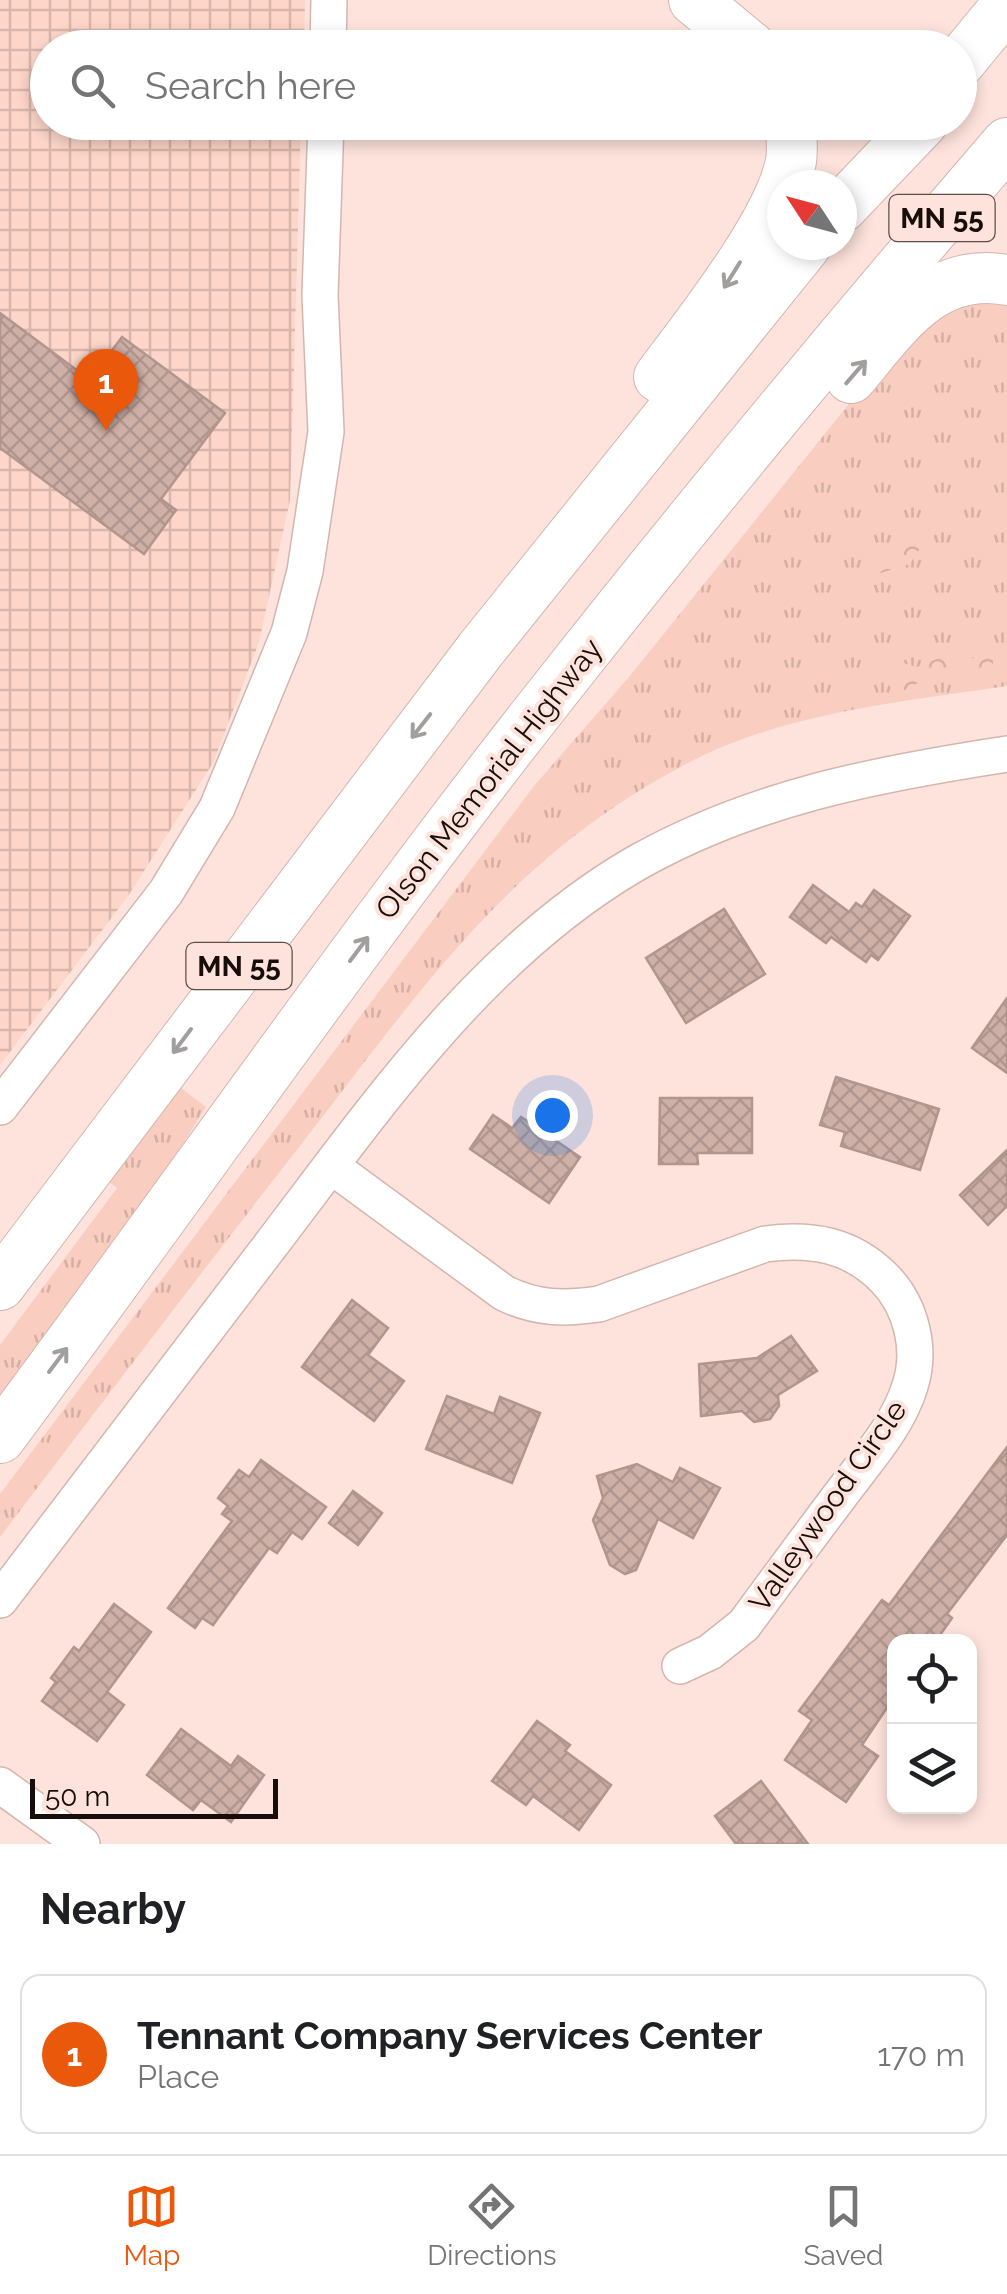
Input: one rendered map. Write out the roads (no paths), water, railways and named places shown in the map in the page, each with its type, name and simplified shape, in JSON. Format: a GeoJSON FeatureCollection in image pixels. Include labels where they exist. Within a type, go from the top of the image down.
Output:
{"type":"FeatureCollection","features":[{"type":"Feature","properties":{"kind":"highway"},"geometry":{"type":"LineString","coordinates":[[694,0],[730,30]]}},
{"type":"Feature","properties":{"kind":"highway"},"geometry":{"type":"LineString","coordinates":[[977,41],[1007,5]]}},
{"type":"Feature","properties":{"kind":"highway"},"geometry":{"type":"LineString","coordinates":[[977,78],[1007,56]]}},
{"type":"Feature","properties":{"kind":"highway"},"geometry":{"type":"LineString","coordinates":[[877,293],[1007,105]]}},
{"type":"Feature","properties":{"kind":"highway"},"geometry":{"type":"LineString","coordinates":[[481,649],[636,408],[728,283],[769,213],[791,162],[791,140]]}},
{"type":"Feature","properties":{"kind":"highway","name":"MN 55"},"geometry":{"type":"LineString","coordinates":[[857,186],[894,140]]}},
{"type":"Feature","properties":{"kind":"highway"},"geometry":{"type":"LineString","coordinates":[[857,189],[905,140]]}},
{"type":"Feature","properties":{"kind":"highway","name":"Olson Memorial Highway"},"geometry":{"type":"LineString","coordinates":[[0,1438],[300,1026],[549,697],[877,293],[1007,143]]}},
{"type":"Feature","properties":{"kind":"highway","name":"MN 55"},"geometry":{"type":"LineString","coordinates":[[0,1285],[481,649],[794,260]]}},
{"type":"Feature","properties":{"kind":"highway"},"geometry":{"type":"LineString","coordinates":[[549,697],[747,499],[912,306],[938,287],[963,278],[1007,280]]}},
{"type":"Feature","properties":{"kind":"street"},"geometry":{"type":"LineString","coordinates":[[329,30],[330,0]]}},
{"type":"Feature","properties":{"kind":"street"},"geometry":{"type":"LineString","coordinates":[[0,1107],[166,892],[217,808],[289,632],[305,571],[326,432],[320,296],[325,140]]}},
{"type":"Feature","properties":{"kind":"street"},"geometry":{"type":"LineString","coordinates":[[0,1600],[331,1166],[508,958],[632,866],[694,834],[840,782],[1007,754]]}},
{"type":"Feature","properties":{"kind":"street","name":"Valleywood Circle"},"geometry":{"type":"LineString","coordinates":[[331,1166],[504,1293],[526,1304],[571,1308],[599,1304],[765,1244],[809,1240],[853,1254],[893,1288],[905,1306],[915,1353],[903,1406],[744,1625],[710,1652],[680,1666]]}},
{"type":"Feature","properties":{"kind":"street"},"geometry":{"type":"LineString","coordinates":[[0,1784],[82,1844]]}},
{"type":"Feature","properties":{"kind":"place","name":"Tennant Company Services Center"},"geometry":{"type":"Point","coordinates":[106,431]}}]}
